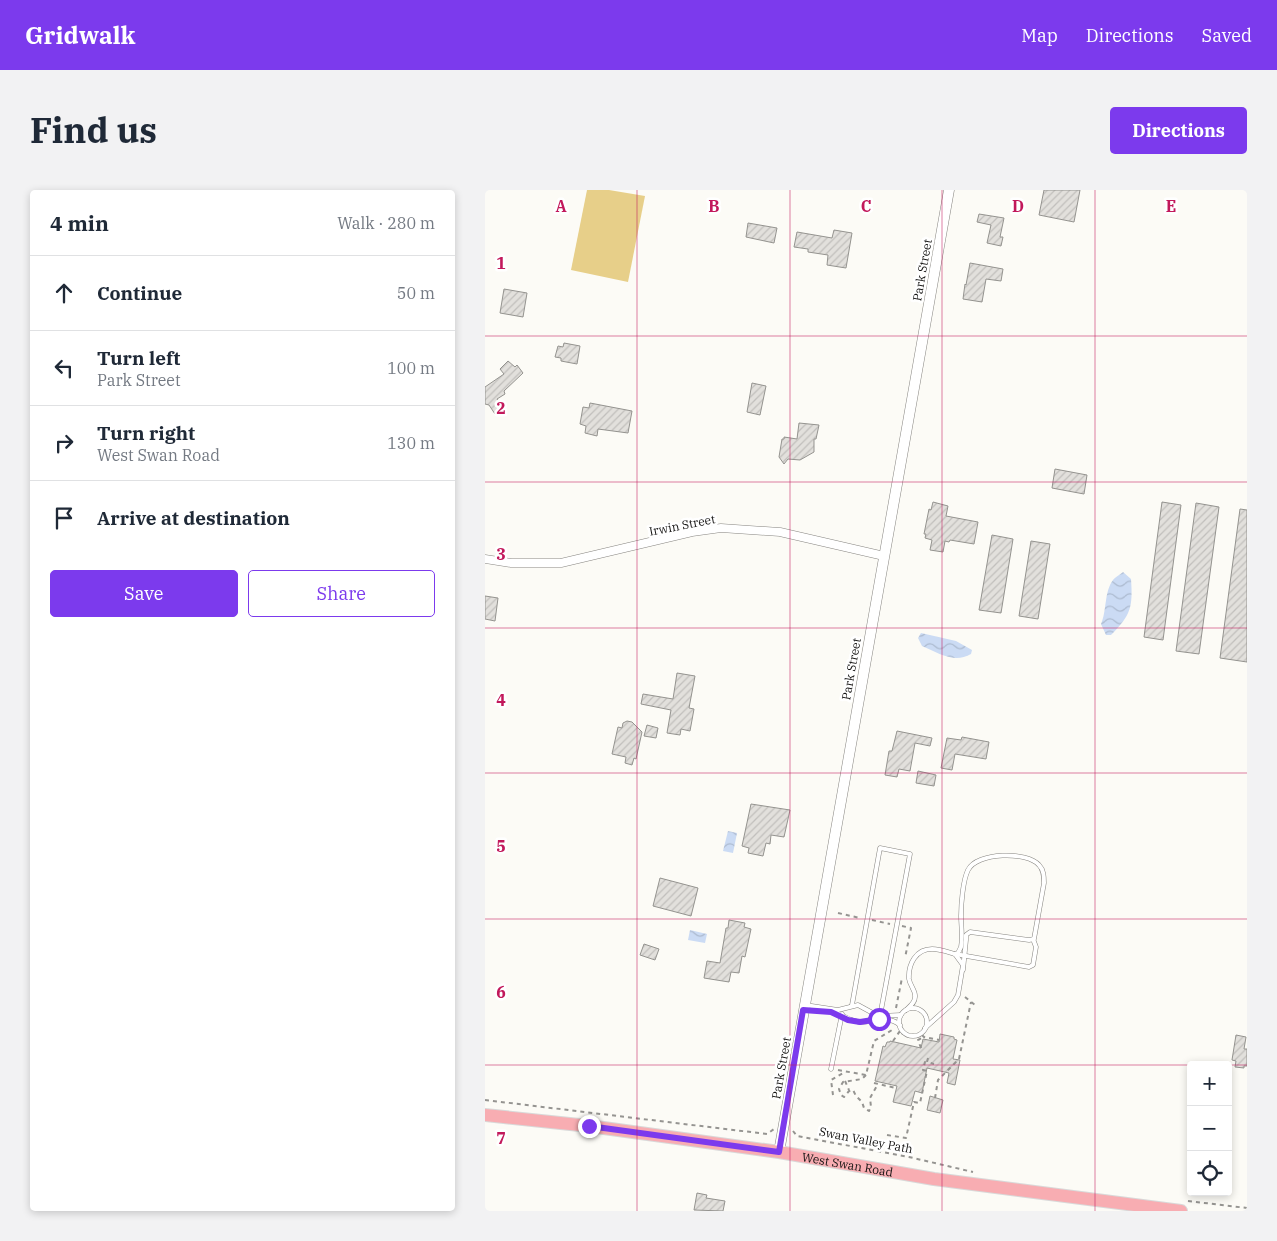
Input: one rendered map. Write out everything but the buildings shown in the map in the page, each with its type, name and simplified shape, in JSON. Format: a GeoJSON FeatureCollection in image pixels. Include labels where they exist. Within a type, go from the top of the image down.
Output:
{"type":"FeatureCollection","features":[{"type":"Feature","properties":{"kind":"main road","name":"West Swan Road"},"geometry":{"type":"LineString","coordinates":[[485,1115],[589,1126],[779,1152],[934,1179],[1181,1206]]}},
{"type":"Feature","properties":{"kind":"street","name":"Park Street"},"geometry":{"type":"LineString","coordinates":[[779,1152],[949,190]]}},
{"type":"Feature","properties":{"kind":"street","name":"Irwin Street"},"geometry":{"type":"LineString","coordinates":[[485,559],[511,563],[561,563],[692,532],[721,528],[780,532],[884,556]]}},
{"type":"Feature","properties":{"kind":"lane"},"geometry":{"type":"LineString","coordinates":[[852,1005],[880,848],[909,854],[880,1018]]}},
{"type":"Feature","properties":{"kind":"lane"},"geometry":{"type":"LineString","coordinates":[[804,1007],[831,1012],[842,1015],[848,1020],[860,1022],[901,1015],[913,1004],[915,998],[909,978],[913,958],[919,952],[933,949],[955,954],[965,956],[1031,967],[1036,951],[1033,939],[1044,883],[1042,868],[1028,858],[1005,856],[989,857],[973,864],[968,870],[961,916],[962,944],[958,953],[955,954]]}},
{"type":"Feature","properties":{"kind":"lane"},"geometry":{"type":"LineString","coordinates":[[804,1007],[843,1009],[852,1005],[862,1006],[880,1018],[896,1022],[900,1029],[914,1036],[921,1033],[954,1002],[959,992],[967,935],[970,932],[1033,939]]}},
{"type":"Feature","properties":{"kind":"lane"},"geometry":{"type":"LineString","coordinates":[[955,954],[960,960],[963,970]]}},
{"type":"Feature","properties":{"kind":"lane"},"geometry":{"type":"LineString","coordinates":[[906,1010],[912,1008],[921,1010],[926,1018],[925,1028]]}},
{"type":"Feature","properties":{"kind":"lane"},"geometry":{"type":"LineString","coordinates":[[831,1069],[843,1009]]}},
{"type":"Feature","properties":{"kind":"lane"},"geometry":{"type":"LineString","coordinates":[[900,1029],[901,1015]]}},
{"type":"Feature","properties":{"kind":"path"},"geometry":{"type":"LineString","coordinates":[[959,992],[975,1005]]}},
{"type":"Feature","properties":{"kind":"path"},"geometry":{"type":"LineString","coordinates":[[935,1098],[938,1080],[959,1059],[971,1002]]}},
{"type":"Feature","properties":{"kind":"path"},"geometry":{"type":"LineString","coordinates":[[900,1029],[905,1038]]}},
{"type":"Feature","properties":{"kind":"path"},"geometry":{"type":"LineString","coordinates":[[893,1041],[900,1029]]}},
{"type":"Feature","properties":{"kind":"path"},"geometry":{"type":"LineString","coordinates":[[921,1033],[924,1037],[939,1040]]}},
{"type":"Feature","properties":{"kind":"path"},"geometry":{"type":"LineString","coordinates":[[921,1048],[919,1040],[924,1037]]}},
{"type":"Feature","properties":{"kind":"path"},"geometry":{"type":"LineString","coordinates":[[887,1135],[906,1138],[913,1102],[920,1102],[927,1071],[923,1070],[928,1058]]}},
{"type":"Feature","properties":{"kind":"path"},"geometry":{"type":"LineString","coordinates":[[927,1062],[934,1064]]}},
{"type":"Feature","properties":{"kind":"path"},"geometry":{"type":"LineString","coordinates":[[868,1066],[873,1067]]}},
{"type":"Feature","properties":{"kind":"path"},"geometry":{"type":"LineString","coordinates":[[833,1095],[831,1080],[843,1073],[843,1071]]}},
{"type":"Feature","properties":{"kind":"path"},"geometry":{"type":"LineString","coordinates":[[867,1075],[863,1079],[845,1081],[840,1086],[840,1093],[844,1097],[849,1091],[854,1090],[856,1096],[863,1102],[864,1108],[869,1111],[871,1107],[869,1100],[878,1084]]}},
{"type":"Feature","properties":{"kind":"path"},"geometry":{"type":"LineString","coordinates":[[845,1081],[848,1084],[849,1091]]}},
{"type":"Feature","properties":{"kind":"path"},"geometry":{"type":"LineString","coordinates":[[874,1083],[896,1088]]}},
{"type":"Feature","properties":{"kind":"path","name":"Swan Valley Path"},"geometry":{"type":"LineString","coordinates":[[485,1100],[767,1134],[772,1129],[794,1131],[797,1136],[977,1173]]}},
{"type":"Feature","properties":{"kind":"path"},"geometry":{"type":"LineString","coordinates":[[1181,1206],[1247,1208]]}},
{"type":"Feature","properties":{"kind":"shaded area"},"geometry":{"type":"Polygon","coordinates":[[[587,190],[609,190],[645,196],[628,282],[571,270],[587,190]]]}},
{"type":"Feature","properties":{"kind":"water"},"geometry":{"type":"Polygon","coordinates":[[[1123,572],[1131,579],[1131,604],[1123,622],[1111,635],[1106,635],[1101,624],[1108,590],[1114,579],[1123,572]]]}},
{"type":"Feature","properties":{"kind":"water"},"geometry":{"type":"Polygon","coordinates":[[[921,633],[956,641],[972,650],[971,654],[965,657],[953,658],[940,654],[922,646],[918,638],[921,633]]]}},
{"type":"Feature","properties":{"kind":"water"},"geometry":{"type":"Polygon","coordinates":[[[728,831],[737,833],[733,853],[723,851],[728,831]]]}},
{"type":"Feature","properties":{"kind":"water"},"geometry":{"type":"Polygon","coordinates":[[[690,930],[707,934],[705,943],[688,940],[690,930]]]}},
{"type":"Feature","properties":{"kind":"route"},"geometry":{"type":"LineString","coordinates":[[589,1126],[779,1152],[803,1010],[831,1012],[842,1015],[848,1020],[860,1022],[879,1019]]}}]}
